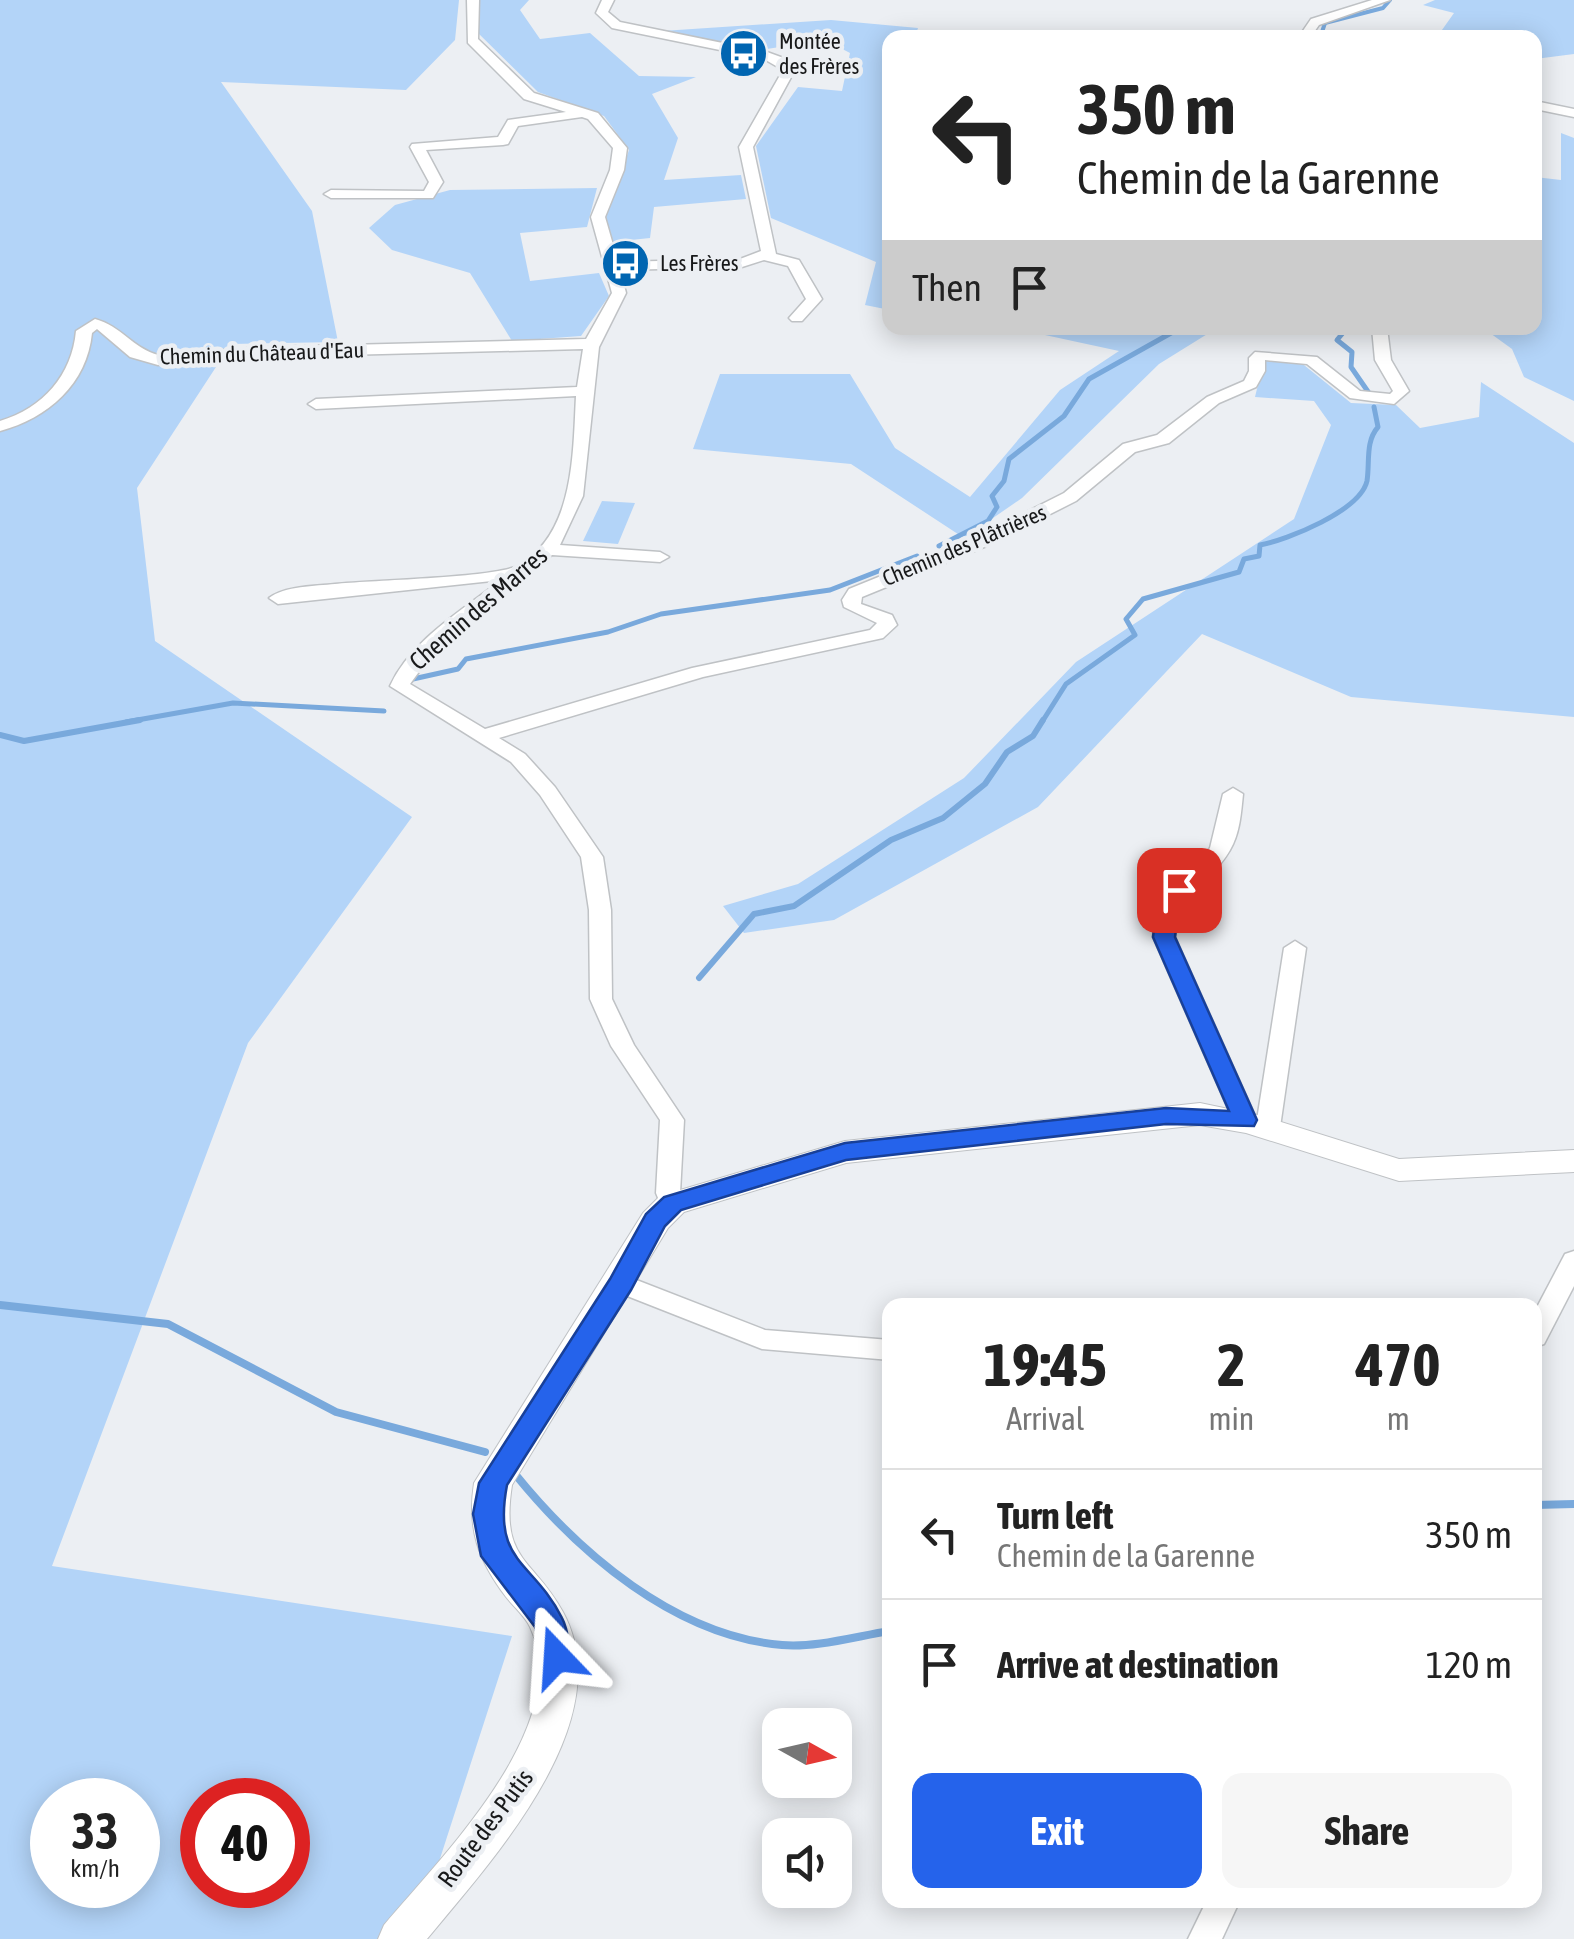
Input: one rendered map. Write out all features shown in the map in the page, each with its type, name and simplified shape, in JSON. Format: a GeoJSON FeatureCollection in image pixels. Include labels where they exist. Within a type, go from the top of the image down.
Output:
{"type":"FeatureCollection","features":[{"type":"Feature","properties":{"kind":"street","name":"Chemin des Marres"},"geometry":{"type":"LineString","coordinates":[[473,0],[472,40],[529,96],[585,113],[620,148],[598,216],[615,266],[619,293],[592,344],[584,391],[580,480],[547,549],[416,660],[400,680],[409,694],[486,735],[518,758],[548,791],[592,857],[600,910],[601,1000],[623,1046],[672,1120],[668,1193],[672,1204]]}},
{"type":"Feature","properties":{"kind":"street"},"geometry":{"type":"LineString","coordinates":[[608,0],[602,13],[616,24],[767,56],[788,66],[746,147],[766,256]]}},
{"type":"Feature","properties":{"kind":"street"},"geometry":{"type":"LineString","coordinates":[[1309,30],[1314,22],[1384,0]]}},
{"type":"Feature","properties":{"kind":"street"},"geometry":{"type":"LineString","coordinates":[[1542,107],[1574,114]]}},
{"type":"Feature","properties":{"kind":"street"},"geometry":{"type":"LineString","coordinates":[[332,194],[428,195],[436,182],[417,147],[503,141],[513,123],[585,113]]}},
{"type":"Feature","properties":{"kind":"street"},"geometry":{"type":"LineString","coordinates":[[1542,122],[1574,126]]}},
{"type":"Feature","properties":{"kind":"street"},"geometry":{"type":"LineString","coordinates":[[615,266],[742,263],[766,256],[794,264],[814,299],[797,318]]}},
{"type":"Feature","properties":{"kind":"street","name":"Chemin du Château d'Eau"},"geometry":{"type":"LineString","coordinates":[[0,426],[28,419],[58,391],[78,360],[84,331],[95,324],[107,328],[136,354],[158,360],[264,352],[592,344]]}},
{"type":"Feature","properties":{"kind":"street","name":"Chemin des Plâtrières"},"geometry":{"type":"LineString","coordinates":[[486,735],[656,683],[876,634],[888,625],[884,619],[853,607],[850,600],[856,593],[983,541],[1070,498],[1129,448],[1163,439],[1212,400],[1250,384],[1257,370],[1256,358],[1311,360],[1356,395],[1394,399],[1401,391],[1388,372],[1381,335]]}},
{"type":"Feature","properties":{"kind":"street"},"geometry":{"type":"LineString","coordinates":[[316,404],[584,391]]}},
{"type":"Feature","properties":{"kind":"street"},"geometry":{"type":"LineString","coordinates":[[547,549],[660,557]]}},
{"type":"Feature","properties":{"kind":"street"},"geometry":{"type":"LineString","coordinates":[[278,598],[324,589],[443,584],[520,572]]}},
{"type":"Feature","properties":{"kind":"street"},"geometry":{"type":"LineString","coordinates":[[1233,794],[1229,831],[1219,852],[1168,905],[1164,937],[1256,1124]]}},
{"type":"Feature","properties":{"kind":"street"},"geometry":{"type":"LineString","coordinates":[[1256,1124],[1295,948]]}},
{"type":"Feature","properties":{"kind":"street"},"geometry":{"type":"LineString","coordinates":[[672,1204],[845,1152],[1166,1116],[1256,1124],[1372,1165],[1399,1170],[1574,1161]]}},
{"type":"Feature","properties":{"kind":"street","name":"Route des Putis"},"geometry":{"type":"LineString","coordinates":[[400,1939],[527,1779],[546,1738],[555,1700],[557,1657],[549,1622],[496,1556],[487,1514],[493,1483],[506,1457],[621,1283],[655,1221],[672,1204]]}},
{"type":"Feature","properties":{"kind":"street"},"geometry":{"type":"LineString","coordinates":[[1542,1323],[1574,1260]]}},
{"type":"Feature","properties":{"kind":"street"},"geometry":{"type":"LineString","coordinates":[[621,1283],[762,1339],[882,1349]]}},
{"type":"Feature","properties":{"kind":"street"},"geometry":{"type":"LineString","coordinates":[[1206,1939],[1220,1908]]}},
{"type":"Feature","properties":{"kind":"shaded area"},"geometry":{"type":"Polygon","coordinates":[[[0,0],[459,0],[455,40],[406,90],[221,82],[312,211],[338,342],[231,344],[137,488],[155,641],[412,817],[248,1043],[52,1566],[512,1636],[414,1939],[0,1939],[0,0]]]}},
{"type":"Feature","properties":{"kind":"shaded area"},"geometry":{"type":"Polygon","coordinates":[[[479,0],[529,0],[520,10],[540,39],[590,33],[639,76],[696,77],[652,94],[678,138],[664,180],[741,175],[746,199],[654,207],[650,238],[612,242],[606,217],[629,150],[604,116],[538,92],[477,32],[479,0]]]}},
{"type":"Feature","properties":{"kind":"shaded area"},"geometry":{"type":"Polygon","coordinates":[[[1435,0],[1574,0],[1574,54],[1542,58],[1542,30],[1442,30],[1454,13],[1423,5],[1435,0]]]}},
{"type":"Feature","properties":{"kind":"shaded area"},"geometry":{"type":"Polygon","coordinates":[[[831,20],[918,28],[882,30],[882,308],[865,305],[876,262],[771,218],[756,146],[798,87],[842,91],[850,53],[825,40],[761,50],[662,31],[831,20]]]}},
{"type":"Feature","properties":{"kind":"shaded area"},"geometry":{"type":"Polygon","coordinates":[[[1561,133],[1574,138],[1574,401],[1524,377],[1512,349],[1493,335],[1542,335],[1542,178],[1561,180],[1561,133]]]}},
{"type":"Feature","properties":{"kind":"shaded area"},"geometry":{"type":"Polygon","coordinates":[[[597,188],[587,227],[520,233],[530,281],[599,273],[609,296],[581,336],[512,341],[470,273],[392,250],[369,228],[395,205],[450,190],[597,188]]]}},
{"type":"Feature","properties":{"kind":"shaded area"},"geometry":{"type":"Polygon","coordinates":[[[1045,335],[1206,335],[1159,364],[1022,498],[964,538],[851,464],[693,449],[720,374],[850,374],[895,448],[970,497],[1060,390],[1119,351],[1045,335]]]}},
{"type":"Feature","properties":{"kind":"shaded area"},"geometry":{"type":"Polygon","coordinates":[[[1264,360],[1299,361],[1351,403],[1396,405],[1420,428],[1479,417],[1481,382],[1574,443],[1574,717],[1351,697],[1202,634],[1038,807],[834,920],[744,933],[723,906],[798,884],[964,778],[1076,662],[1294,519],[1331,425],[1314,401],[1255,397],[1264,360]]]}},
{"type":"Feature","properties":{"kind":"shaded area"},"geometry":{"type":"Polygon","coordinates":[[[602,501],[635,503],[618,544],[583,541],[602,501]]]}},
{"type":"Feature","properties":{"kind":"waterway"},"geometry":{"type":"LineString","coordinates":[[1323,30],[1325,23],[1383,8],[1390,0]]}},
{"type":"Feature","properties":{"kind":"waterway"},"geometry":{"type":"LineString","coordinates":[[939,546],[988,521],[997,507],[992,496],[1004,481],[1009,459],[1064,416],[1089,379],[1168,335]]}},
{"type":"Feature","properties":{"kind":"waterway"},"geometry":{"type":"LineString","coordinates":[[1341,335],[1337,340],[1352,352],[1351,367],[1371,396]]}},
{"type":"Feature","properties":{"kind":"waterway"},"geometry":{"type":"LineString","coordinates":[[1042,722],[1066,684],[1135,635],[1126,619],[1143,599],[1239,572],[1244,559],[1259,556],[1260,545],[1304,530],[1351,503],[1367,481],[1370,446],[1378,427],[1374,407]]}},
{"type":"Feature","properties":{"kind":"waterway"},"geometry":{"type":"LineString","coordinates":[[413,679],[458,669],[466,659],[608,632],[661,614],[830,590],[917,556]]}},
{"type":"Feature","properties":{"kind":"waterway"},"geometry":{"type":"LineString","coordinates":[[126,722],[233,703],[384,711]]}},
{"type":"Feature","properties":{"kind":"waterway"},"geometry":{"type":"LineString","coordinates":[[0,735],[24,741],[140,720]]}},
{"type":"Feature","properties":{"kind":"waterway"},"geometry":{"type":"LineString","coordinates":[[699,978],[754,914],[794,906],[891,840],[943,818],[985,784],[1007,752],[1033,736],[1043,720]]}},
{"type":"Feature","properties":{"kind":"waterway"},"geometry":{"type":"LineString","coordinates":[[0,1305],[168,1324],[336,1412],[485,1452]]}},
{"type":"Feature","properties":{"kind":"waterway"},"geometry":{"type":"LineString","coordinates":[[515,1474],[540,1504],[599,1560],[632,1586],[704,1626],[782,1645],[822,1643],[882,1632]]}},
{"type":"Feature","properties":{"kind":"waterway"},"geometry":{"type":"LineString","coordinates":[[1542,1505],[1574,1504]]}},
{"type":"Feature","properties":{"kind":"place","name":"Montée des Frères"},"geometry":{"type":"Point","coordinates":[744,54]}},
{"type":"Feature","properties":{"kind":"place","name":"Les Frères"},"geometry":{"type":"Point","coordinates":[625,263]}},
{"type":"Feature","properties":{"kind":"route"},"geometry":{"type":"LineString","coordinates":[[557,1657],[549,1622],[496,1556],[490,1540],[487,1514],[493,1483],[506,1457],[621,1283],[655,1221],[672,1204],[845,1152],[1166,1116],[1200,1114],[1245,1120],[1164,937],[1168,905],[1179,890]]}}]}
